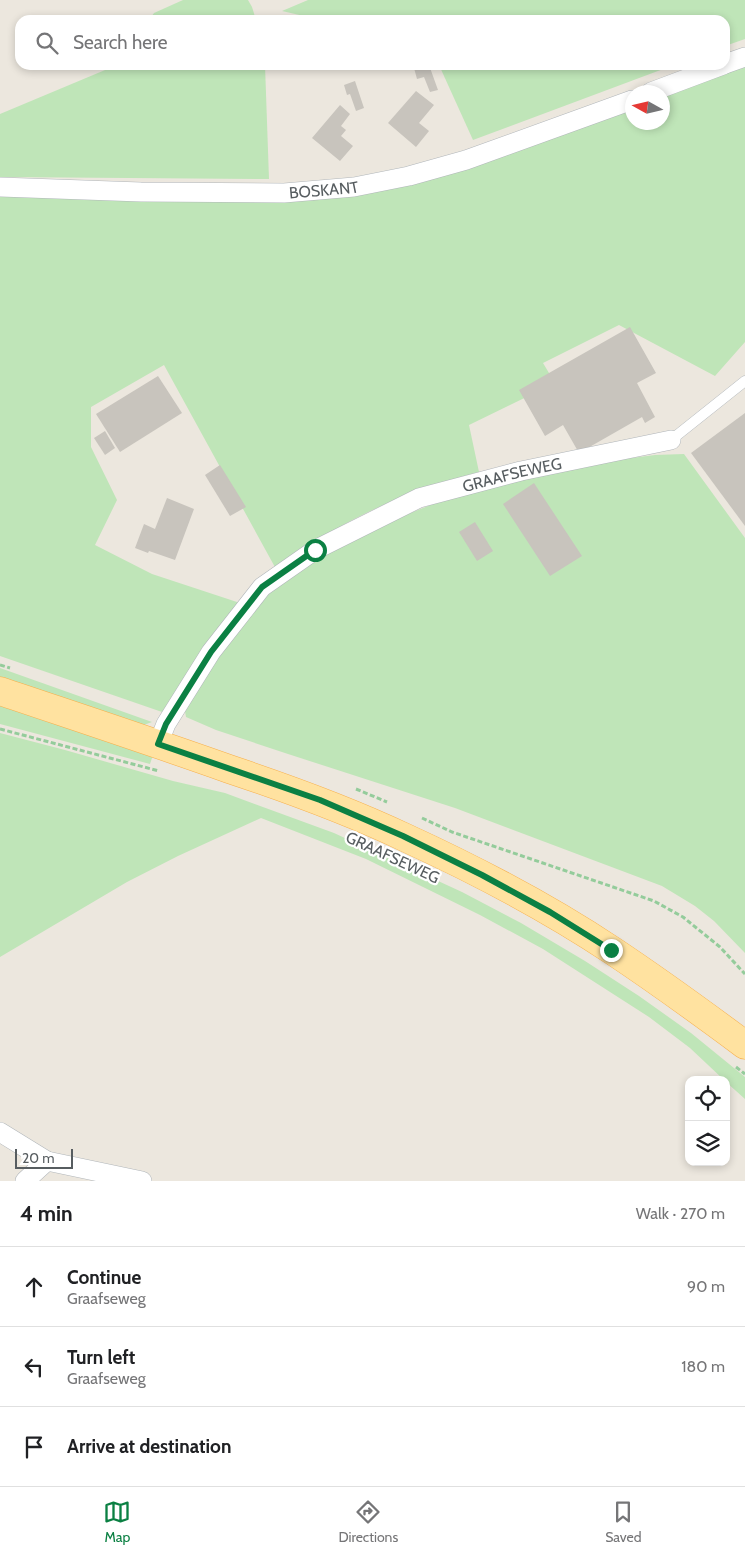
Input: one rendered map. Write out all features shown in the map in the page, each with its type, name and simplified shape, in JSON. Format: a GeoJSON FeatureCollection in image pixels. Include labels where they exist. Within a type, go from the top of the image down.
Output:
{"type":"FeatureCollection","features":[{"type":"Feature","properties":{"kind":"main road","name":"GRAAFSEWEG"},"geometry":{"type":"LineString","coordinates":[[0,691],[320,800],[403,836],[482,875],[550,912],[611,950],[687,1002],[738,1054]]}},
{"type":"Feature","properties":{"kind":"street"},"geometry":{"type":"LineString","coordinates":[[670,85],[711,70]]}},
{"type":"Feature","properties":{"kind":"street","name":"BOSKANT"},"geometry":{"type":"LineString","coordinates":[[0,187],[141,192],[274,193],[354,188],[410,176],[466,160],[625,103]]}},
{"type":"Feature","properties":{"kind":"street","name":"GRAAFSEWEG"},"geometry":{"type":"LineString","coordinates":[[158,744],[166,724],[211,652],[262,587],[315,550],[419,498],[521,471],[672,440]]}},
{"type":"Feature","properties":{"kind":"street"},"geometry":{"type":"LineString","coordinates":[[0,1132],[46,1162],[142,1181]]}},
{"type":"Feature","properties":{"kind":"street"},"geometry":{"type":"LineString","coordinates":[[25,1181],[46,1162]]}},
{"type":"Feature","properties":{"kind":"lane","name":"GRAAFSEWEG"},"geometry":{"type":"LineString","coordinates":[[672,440],[745,381]]}},
{"type":"Feature","properties":{"kind":"path"},"geometry":{"type":"LineString","coordinates":[[0,729],[160,771]]}},
{"type":"Feature","properties":{"kind":"path"},"geometry":{"type":"LineString","coordinates":[[738,1054],[745,1074]]}},
{"type":"Feature","properties":{"kind":"green space"},"geometry":{"type":"Polygon","coordinates":[[[183,0],[248,0],[254,15],[153,15],[183,0]]]}},
{"type":"Feature","properties":{"kind":"green space"},"geometry":{"type":"Polygon","coordinates":[[[308,0],[745,0],[745,39],[730,44],[730,15],[299,15],[282,11],[308,0]]]}},
{"type":"Feature","properties":{"kind":"green space"},"geometry":{"type":"Polygon","coordinates":[[[745,63],[745,342],[715,376],[619,325],[543,363],[555,383],[469,425],[479,472],[444,482],[376,508],[343,525],[276,569],[164,365],[91,407],[91,447],[117,500],[95,545],[152,574],[240,603],[224,622],[162,712],[0,656],[0,196],[294,200],[625,108],[625,130],[670,130],[670,92],[745,63]]]}},
{"type":"Feature","properties":{"kind":"green space"},"geometry":{"type":"Polygon","coordinates":[[[105,70],[265,70],[269,179],[0,177],[0,114],[105,70]]]}},
{"type":"Feature","properties":{"kind":"green space"},"geometry":{"type":"Polygon","coordinates":[[[441,70],[661,70],[473,140],[441,70]]]}},
{"type":"Feature","properties":{"kind":"green space"},"geometry":{"type":"Polygon","coordinates":[[[684,454],[745,538],[745,953],[714,921],[695,906],[662,886],[455,808],[216,730],[186,717],[185,711],[207,672],[250,615],[271,592],[288,578],[328,553],[398,518],[438,502],[529,471],[655,455],[684,454]]]}},
{"type":"Feature","properties":{"kind":"green space"},"geometry":{"type":"Polygon","coordinates":[[[0,668],[152,722],[141,726],[0,679],[0,668]]]}},
{"type":"Feature","properties":{"kind":"green space"},"geometry":{"type":"Polygon","coordinates":[[[0,702],[153,755],[150,764],[0,724],[0,702]]]}},
{"type":"Feature","properties":{"kind":"green space"},"geometry":{"type":"Polygon","coordinates":[[[0,733],[173,781],[225,793],[334,833],[462,892],[521,923],[585,961],[691,1033],[745,1077],[745,1099],[730,1086],[730,1076],[720,1076],[690,1048],[649,1017],[543,949],[480,915],[366,859],[261,818],[127,882],[0,957],[0,733]]]}},
{"type":"Feature","properties":{"kind":"building"},"geometry":{"type":"Polygon","coordinates":[[[415,70],[431,70],[438,90],[430,92],[424,77],[417,79],[415,70]]]}},
{"type":"Feature","properties":{"kind":"building"},"geometry":{"type":"Polygon","coordinates":[[[355,81],[364,108],[356,111],[350,94],[347,95],[344,85],[355,81]]]}},
{"type":"Feature","properties":{"kind":"building"},"geometry":{"type":"Polygon","coordinates":[[[416,91],[434,105],[419,123],[429,131],[416,147],[388,123],[416,91]]]}},
{"type":"Feature","properties":{"kind":"building"},"geometry":{"type":"Polygon","coordinates":[[[340,105],[350,114],[341,126],[346,130],[341,136],[353,146],[340,161],[312,138],[340,105]]]}},
{"type":"Feature","properties":{"kind":"building"},"geometry":{"type":"Polygon","coordinates":[[[630,327],[656,373],[637,383],[655,417],[645,423],[642,417],[579,453],[563,425],[545,436],[519,390],[630,327]]]}},
{"type":"Feature","properties":{"kind":"building"},"geometry":{"type":"Polygon","coordinates":[[[158,376],[182,413],[120,452],[96,414],[158,376]]]}},
{"type":"Feature","properties":{"kind":"building"},"geometry":{"type":"Polygon","coordinates":[[[745,413],[745,526],[691,453],[745,413]]]}},
{"type":"Feature","properties":{"kind":"building"},"geometry":{"type":"Polygon","coordinates":[[[105,431],[115,448],[105,455],[94,438],[105,431]]]}},
{"type":"Feature","properties":{"kind":"building"},"geometry":{"type":"Polygon","coordinates":[[[220,465],[246,507],[230,516],[205,475],[220,465]]]}},
{"type":"Feature","properties":{"kind":"building"},"geometry":{"type":"Polygon","coordinates":[[[534,483],[582,556],[550,576],[503,504],[534,483]]]}},
{"type":"Feature","properties":{"kind":"building"},"geometry":{"type":"Polygon","coordinates":[[[167,498],[194,509],[175,560],[135,548],[144,524],[155,529],[167,498]]]}},
{"type":"Feature","properties":{"kind":"building"},"geometry":{"type":"Polygon","coordinates":[[[475,522],[493,551],[477,561],[459,532],[475,522]]]}},
{"type":"Feature","properties":{"kind":"route"},"geometry":{"type":"LineString","coordinates":[[315,550],[262,587],[211,652],[166,724],[158,744],[320,800],[403,836],[482,875],[550,912],[611,950]]}}]}
